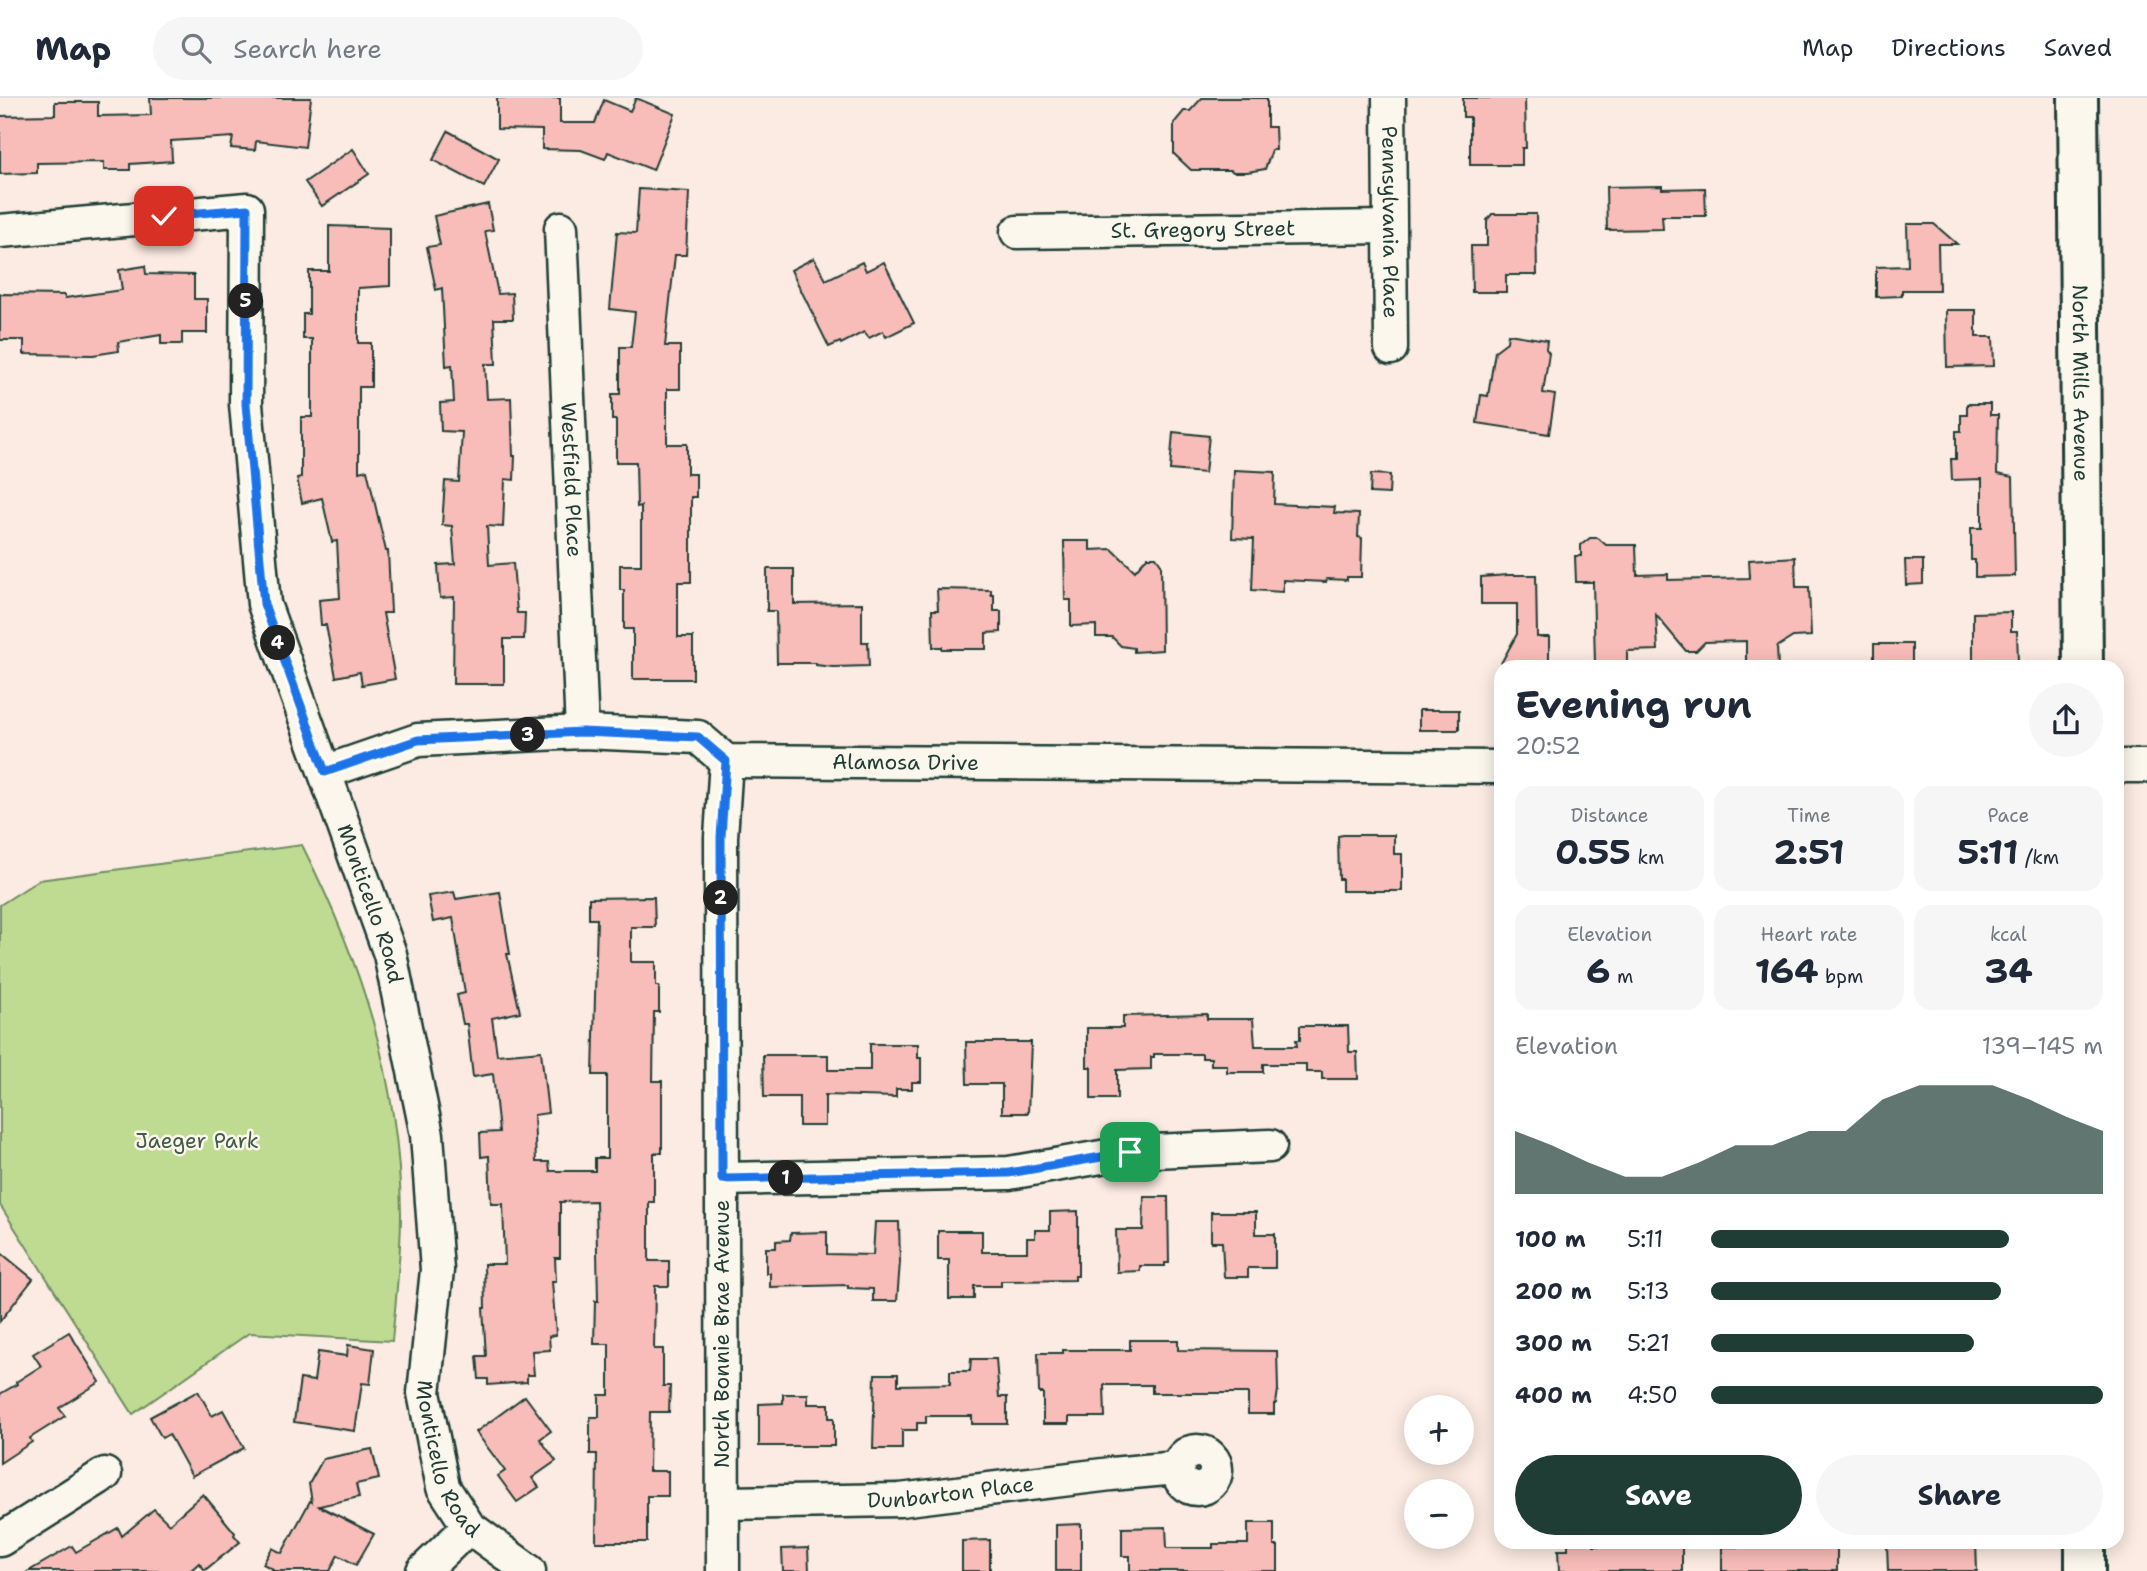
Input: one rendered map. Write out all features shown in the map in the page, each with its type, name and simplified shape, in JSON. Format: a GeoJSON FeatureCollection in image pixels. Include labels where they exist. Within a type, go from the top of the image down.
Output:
{"type":"FeatureCollection","features":[{"type":"Feature","properties":{"kind":"main road","name":"North Mills Avenue"},"geometry":{"type":"LineString","coordinates":[[2078,98],[2082,660]]}},
{"type":"Feature","properties":{"kind":"main road"},"geometry":{"type":"LineString","coordinates":[[2085,1549],[2085,1571]]}},
{"type":"Feature","properties":{"kind":"street","name":"Pennsylvania Place"},"geometry":{"type":"LineString","coordinates":[[1388,98],[1391,348]]}},
{"type":"Feature","properties":{"kind":"street","name":"Monticello Road"},"geometry":{"type":"LineString","coordinates":[[0,231],[247,209],[246,404],[264,604],[390,954],[427,1135],[437,1270],[424,1393],[443,1487],[469,1527],[529,1571]]}},
{"type":"Feature","properties":{"kind":"street","name":"St. Gregory Street"},"geometry":{"type":"LineString","coordinates":[[1017,232],[1390,227]]}},
{"type":"Feature","properties":{"kind":"street","name":"Westfield Place"},"geometry":{"type":"LineString","coordinates":[[561,228],[582,732]]}},
{"type":"Feature","properties":{"kind":"street"},"geometry":{"type":"LineString","coordinates":[[325,772],[418,740],[582,732],[698,737],[726,761]]}},
{"type":"Feature","properties":{"kind":"street","name":"Alamosa Drive"},"geometry":{"type":"LineString","coordinates":[[726,761],[1494,767]]}},
{"type":"Feature","properties":{"kind":"street","name":"North Bonnie Brae Avenue"},"geometry":{"type":"LineString","coordinates":[[723,1571],[721,837],[726,761]]}},
{"type":"Feature","properties":{"kind":"street"},"geometry":{"type":"LineString","coordinates":[[2124,766],[2147,766]]}},
{"type":"Feature","properties":{"kind":"street"},"geometry":{"type":"LineString","coordinates":[[722,1179],[1009,1173],[1130,1152],[1270,1146]]}},
{"type":"Feature","properties":{"kind":"street","name":"Dunbarton Place"},"geometry":{"type":"LineString","coordinates":[[723,1503],[900,1500],[1177,1468]]}},
{"type":"Feature","properties":{"kind":"street"},"geometry":{"type":"LineString","coordinates":[[0,1540],[105,1474]]}},
{"type":"Feature","properties":{"kind":"street"},"geometry":{"type":"LineString","coordinates":[[423,1571],[469,1527]]}},
{"type":"Feature","properties":{"kind":"green space","name":"Jaeger Park"},"geometry":{"type":"Polygon","coordinates":[[[302,845],[359,978],[385,1069],[399,1163],[401,1213],[392,1341],[249,1333],[133,1414],[0,1205],[0,905],[39,880],[302,845]]]}},
{"type":"Feature","properties":{"kind":"building"},"geometry":{"type":"Polygon","coordinates":[[[150,98],[311,98],[305,147],[256,141],[255,150],[231,148],[233,137],[171,141],[172,161],[130,164],[130,170],[104,170],[104,162],[37,163],[37,173],[0,174],[0,116],[55,115],[55,102],[98,102],[98,116],[151,115],[150,98]]]}},
{"type":"Feature","properties":{"kind":"building"},"geometry":{"type":"Polygon","coordinates":[[[497,98],[560,98],[560,123],[595,123],[604,100],[630,111],[636,98],[675,114],[653,170],[608,152],[605,159],[581,150],[542,149],[542,130],[497,129],[497,98]]]}},
{"type":"Feature","properties":{"kind":"building"},"geometry":{"type":"Polygon","coordinates":[[[1202,98],[1267,98],[1267,127],[1275,127],[1276,150],[1272,150],[1265,169],[1247,172],[1191,170],[1174,154],[1174,123],[1184,111],[1190,111],[1202,98]]]}},
{"type":"Feature","properties":{"kind":"building"},"geometry":{"type":"Polygon","coordinates":[[[1463,98],[1525,98],[1526,148],[1522,148],[1522,165],[1470,165],[1470,117],[1463,117],[1463,98]]]}},
{"type":"Feature","properties":{"kind":"building"},"geometry":{"type":"Polygon","coordinates":[[[448,131],[499,159],[484,187],[433,160],[448,131]]]}},
{"type":"Feature","properties":{"kind":"building"},"geometry":{"type":"Polygon","coordinates":[[[353,149],[369,174],[322,206],[305,182],[353,149]]]}},
{"type":"Feature","properties":{"kind":"building"},"geometry":{"type":"Polygon","coordinates":[[[1662,186],[1662,189],[1705,188],[1706,216],[1662,216],[1663,229],[1607,230],[1606,187],[1662,186]]]}},
{"type":"Feature","properties":{"kind":"building"},"geometry":{"type":"Polygon","coordinates":[[[639,189],[689,192],[686,255],[675,255],[665,346],[680,346],[680,389],[667,389],[667,444],[687,444],[687,474],[696,474],[696,497],[691,497],[691,582],[678,582],[678,637],[693,637],[693,679],[633,679],[633,629],[624,629],[624,590],[620,590],[620,565],[641,565],[641,506],[637,507],[636,462],[616,462],[616,420],[612,420],[612,394],[620,394],[620,347],[631,347],[635,312],[610,309],[617,232],[636,233],[639,189]]]}},
{"type":"Feature","properties":{"kind":"building"},"geometry":{"type":"Polygon","coordinates":[[[488,204],[493,230],[485,231],[498,294],[512,293],[513,319],[494,319],[496,364],[485,364],[487,399],[511,398],[515,456],[514,480],[505,479],[503,527],[487,526],[489,565],[513,563],[517,613],[525,613],[524,639],[504,639],[504,684],[453,684],[454,597],[440,598],[438,565],[455,564],[452,526],[442,525],[445,481],[459,482],[462,432],[441,431],[440,403],[454,402],[452,365],[446,366],[442,288],[436,290],[427,247],[440,245],[434,216],[488,204]]]}},
{"type":"Feature","properties":{"kind":"building"},"geometry":{"type":"Polygon","coordinates":[[[1492,214],[1536,214],[1537,275],[1506,275],[1506,292],[1472,292],[1471,246],[1487,246],[1487,220],[1492,214]]]}},
{"type":"Feature","properties":{"kind":"building"},"geometry":{"type":"Polygon","coordinates":[[[1907,224],[1934,224],[1957,244],[1938,244],[1939,290],[1902,290],[1902,296],[1876,297],[1876,267],[1908,266],[1907,224]]]}},
{"type":"Feature","properties":{"kind":"building"},"geometry":{"type":"Polygon","coordinates":[[[329,226],[390,228],[390,286],[358,288],[358,343],[371,343],[371,387],[359,387],[359,472],[367,470],[388,551],[391,613],[383,613],[395,679],[362,685],[360,672],[336,677],[326,625],[321,625],[319,600],[340,598],[337,541],[332,542],[322,498],[302,503],[297,478],[301,477],[301,417],[312,417],[312,339],[303,339],[303,314],[309,314],[309,271],[329,271],[329,226]]]}},
{"type":"Feature","properties":{"kind":"building"},"geometry":{"type":"Polygon","coordinates":[[[814,258],[826,280],[862,262],[866,271],[884,262],[914,323],[886,337],[883,331],[869,338],[864,332],[829,347],[791,270],[814,258]]]}},
{"type":"Feature","properties":{"kind":"building"},"geometry":{"type":"Polygon","coordinates":[[[145,266],[146,274],[194,275],[194,299],[207,299],[207,333],[182,333],[182,344],[161,344],[161,335],[118,342],[119,351],[93,355],[24,354],[24,340],[0,340],[0,294],[65,295],[65,298],[122,290],[119,270],[145,266]]]}},
{"type":"Feature","properties":{"kind":"building"},"geometry":{"type":"Polygon","coordinates":[[[1946,310],[1976,310],[1976,337],[1993,337],[1994,366],[1947,367],[1946,310]]]}},
{"type":"Feature","properties":{"kind":"building"},"geometry":{"type":"Polygon","coordinates":[[[1508,334],[1547,340],[1546,349],[1549,353],[1543,393],[1555,395],[1549,434],[1477,423],[1481,395],[1488,396],[1495,351],[1507,342],[1508,334]]]}},
{"type":"Feature","properties":{"kind":"building"},"geometry":{"type":"Polygon","coordinates":[[[1967,404],[1990,404],[1990,415],[1998,415],[1997,474],[2013,477],[2015,576],[1975,577],[1975,560],[1971,560],[1971,528],[1982,528],[1982,479],[1952,480],[1951,459],[1956,459],[1956,431],[1961,431],[1961,415],[1967,415],[1967,404]]]}},
{"type":"Feature","properties":{"kind":"building"},"geometry":{"type":"Polygon","coordinates":[[[1173,432],[1209,436],[1205,473],[1170,470],[1173,432]]]}},
{"type":"Feature","properties":{"kind":"building"},"geometry":{"type":"Polygon","coordinates":[[[1234,470],[1275,472],[1274,504],[1335,507],[1334,513],[1359,514],[1358,537],[1362,538],[1361,577],[1347,577],[1347,580],[1327,579],[1326,582],[1283,580],[1283,592],[1252,590],[1254,539],[1232,538],[1234,470]]]}},
{"type":"Feature","properties":{"kind":"building"},"geometry":{"type":"Polygon","coordinates":[[[1371,474],[1390,475],[1389,494],[1370,493],[1371,474]]]}},
{"type":"Feature","properties":{"kind":"building"},"geometry":{"type":"Polygon","coordinates":[[[1590,538],[1598,538],[1606,545],[1636,545],[1637,575],[1668,574],[1668,580],[1750,578],[1749,560],[1795,557],[1796,587],[1809,587],[1811,636],[1793,637],[1777,647],[1778,660],[1746,660],[1746,641],[1705,642],[1696,651],[1686,651],[1656,615],[1658,650],[1627,651],[1627,660],[1595,660],[1593,582],[1576,582],[1575,556],[1581,556],[1581,545],[1590,538]]]}},
{"type":"Feature","properties":{"kind":"building"},"geometry":{"type":"Polygon","coordinates":[[[1064,541],[1090,541],[1090,550],[1112,549],[1135,571],[1147,557],[1156,557],[1161,564],[1162,650],[1134,652],[1134,648],[1121,646],[1112,637],[1096,637],[1096,625],[1071,626],[1071,600],[1065,600],[1064,541]]]}},
{"type":"Feature","properties":{"kind":"building"},"geometry":{"type":"Polygon","coordinates":[[[1905,560],[1923,560],[1923,584],[1906,585],[1905,560]]]}},
{"type":"Feature","properties":{"kind":"building"},"geometry":{"type":"Polygon","coordinates":[[[767,569],[794,569],[794,604],[862,603],[862,642],[868,642],[869,666],[833,667],[816,663],[777,663],[776,611],[767,611],[767,569]]]}},
{"type":"Feature","properties":{"kind":"building"},"geometry":{"type":"Polygon","coordinates":[[[1536,575],[1537,637],[1549,637],[1549,660],[1503,660],[1517,634],[1517,604],[1481,604],[1481,577],[1536,575]]]}},
{"type":"Feature","properties":{"kind":"building"},"geometry":{"type":"Polygon","coordinates":[[[937,589],[991,590],[991,595],[994,595],[994,611],[1001,611],[1001,632],[986,633],[986,649],[933,647],[932,610],[938,610],[937,589]]]}},
{"type":"Feature","properties":{"kind":"building"},"geometry":{"type":"Polygon","coordinates":[[[2011,612],[2011,631],[2017,631],[2018,660],[1973,660],[1973,613],[2011,612]]]}},
{"type":"Feature","properties":{"kind":"building"},"geometry":{"type":"Polygon","coordinates":[[[1874,644],[1912,644],[1912,660],[1874,660],[1874,644]]]}},
{"type":"Feature","properties":{"kind":"building"},"geometry":{"type":"Polygon","coordinates":[[[1419,710],[1459,710],[1459,730],[1419,730],[1419,710]]]}},
{"type":"Feature","properties":{"kind":"building"},"geometry":{"type":"Polygon","coordinates":[[[1394,835],[1394,854],[1402,854],[1402,891],[1342,891],[1342,879],[1339,879],[1338,836],[1394,835]]]}},
{"type":"Feature","properties":{"kind":"building"},"geometry":{"type":"Polygon","coordinates":[[[454,892],[456,899],[500,892],[510,954],[507,954],[520,1012],[492,1018],[497,1055],[541,1051],[548,1113],[534,1115],[536,1162],[549,1162],[550,1171],[595,1171],[595,1158],[607,1158],[607,1075],[593,1075],[597,919],[589,919],[589,898],[654,897],[655,927],[631,927],[631,962],[656,962],[656,986],[659,986],[659,1012],[654,1012],[653,1081],[662,1081],[662,1153],[654,1153],[654,1202],[649,1202],[649,1261],[669,1261],[669,1286],[655,1286],[654,1349],[663,1349],[663,1386],[670,1386],[669,1412],[650,1412],[649,1471],[668,1471],[668,1496],[647,1496],[647,1542],[596,1542],[597,1454],[590,1454],[590,1417],[599,1417],[599,1395],[609,1395],[609,1344],[594,1344],[595,1301],[598,1301],[596,1201],[560,1202],[560,1258],[555,1258],[556,1281],[552,1281],[556,1335],[549,1336],[550,1350],[532,1351],[534,1375],[527,1375],[527,1382],[488,1385],[488,1379],[479,1379],[477,1356],[486,1356],[484,1264],[505,1264],[503,1204],[491,1204],[489,1156],[481,1157],[480,1133],[499,1132],[493,1074],[473,1077],[467,1024],[463,1024],[457,995],[465,993],[453,918],[433,922],[428,896],[454,892]]]}},
{"type":"Feature","properties":{"kind":"building"},"geometry":{"type":"Polygon","coordinates":[[[1207,1014],[1207,1019],[1253,1019],[1255,1046],[1297,1046],[1300,1026],[1348,1026],[1349,1052],[1357,1052],[1358,1079],[1322,1079],[1322,1072],[1306,1072],[1306,1064],[1263,1064],[1263,1072],[1227,1072],[1227,1065],[1211,1065],[1211,1058],[1202,1058],[1202,1054],[1154,1054],[1154,1057],[1151,1057],[1151,1069],[1117,1070],[1117,1099],[1091,1099],[1091,1067],[1087,1067],[1087,1028],[1123,1028],[1123,1016],[1207,1014]]]}},
{"type":"Feature","properties":{"kind":"building"},"geometry":{"type":"Polygon","coordinates":[[[966,1042],[1031,1042],[1028,1113],[1002,1113],[1002,1084],[967,1084],[966,1042]]]}},
{"type":"Feature","properties":{"kind":"building"},"geometry":{"type":"Polygon","coordinates":[[[870,1044],[918,1044],[921,1082],[912,1082],[912,1089],[896,1089],[896,1097],[825,1095],[825,1126],[799,1126],[799,1097],[764,1097],[763,1055],[828,1055],[828,1070],[870,1070],[870,1044]]]}},
{"type":"Feature","properties":{"kind":"building"},"geometry":{"type":"Polygon","coordinates":[[[1144,1197],[1168,1197],[1169,1263],[1165,1263],[1165,1266],[1140,1266],[1140,1271],[1117,1272],[1116,1230],[1143,1230],[1144,1197]]]}},
{"type":"Feature","properties":{"kind":"building"},"geometry":{"type":"Polygon","coordinates":[[[1078,1211],[1078,1276],[1075,1276],[1075,1280],[1001,1281],[1001,1286],[974,1286],[974,1299],[949,1299],[949,1260],[938,1260],[938,1231],[982,1231],[982,1252],[1027,1252],[1027,1238],[1035,1238],[1035,1230],[1050,1230],[1050,1212],[1078,1211]]]}},
{"type":"Feature","properties":{"kind":"building"},"geometry":{"type":"Polygon","coordinates":[[[1211,1212],[1256,1212],[1256,1234],[1275,1234],[1275,1268],[1248,1268],[1248,1277],[1224,1277],[1222,1242],[1211,1242],[1211,1212]]]}},
{"type":"Feature","properties":{"kind":"building"},"geometry":{"type":"Polygon","coordinates":[[[875,1222],[899,1222],[897,1301],[873,1301],[873,1289],[848,1288],[848,1285],[770,1287],[770,1273],[766,1273],[766,1248],[776,1248],[776,1241],[790,1240],[791,1233],[827,1232],[827,1254],[873,1255],[875,1222]]]}},
{"type":"Feature","properties":{"kind":"building"},"geometry":{"type":"Polygon","coordinates":[[[0,1252],[33,1279],[0,1321],[0,1252]]]}},
{"type":"Feature","properties":{"kind":"building"},"geometry":{"type":"Polygon","coordinates":[[[69,1332],[100,1382],[59,1408],[65,1416],[30,1438],[32,1442],[0,1463],[0,1394],[41,1366],[33,1354],[69,1332]]]}},
{"type":"Feature","properties":{"kind":"building"},"geometry":{"type":"Polygon","coordinates":[[[1130,1340],[1178,1340],[1178,1350],[1277,1351],[1278,1390],[1274,1414],[1248,1414],[1248,1393],[1152,1393],[1152,1385],[1104,1385],[1105,1417],[1069,1417],[1069,1424],[1043,1424],[1043,1393],[1039,1393],[1038,1353],[1063,1353],[1063,1350],[1130,1350],[1130,1340]]]}},
{"type":"Feature","properties":{"kind":"building"},"geometry":{"type":"Polygon","coordinates":[[[348,1345],[374,1349],[370,1384],[362,1383],[355,1431],[294,1422],[300,1379],[314,1381],[318,1352],[347,1356],[348,1345]]]}},
{"type":"Feature","properties":{"kind":"building"},"geometry":{"type":"Polygon","coordinates":[[[971,1359],[996,1359],[999,1397],[1007,1397],[1007,1424],[972,1424],[972,1416],[926,1416],[926,1423],[917,1423],[917,1430],[902,1430],[902,1449],[873,1449],[875,1374],[898,1374],[898,1385],[950,1384],[950,1371],[970,1371],[971,1359]]]}},
{"type":"Feature","properties":{"kind":"building"},"geometry":{"type":"Polygon","coordinates":[[[198,1391],[212,1416],[223,1410],[244,1448],[192,1476],[169,1434],[162,1438],[150,1417],[198,1391]]]}},
{"type":"Feature","properties":{"kind":"building"},"geometry":{"type":"Polygon","coordinates":[[[783,1394],[808,1394],[808,1404],[829,1404],[829,1418],[834,1418],[834,1446],[759,1446],[759,1404],[783,1403],[783,1394]]]}},
{"type":"Feature","properties":{"kind":"building"},"geometry":{"type":"Polygon","coordinates":[[[525,1396],[551,1431],[540,1439],[556,1461],[532,1478],[539,1487],[517,1502],[498,1476],[505,1471],[476,1432],[525,1396]]]}},
{"type":"Feature","properties":{"kind":"building"},"geometry":{"type":"Polygon","coordinates":[[[372,1449],[379,1479],[356,1484],[359,1497],[319,1506],[374,1534],[356,1565],[338,1555],[330,1571],[272,1571],[273,1569],[263,1564],[272,1548],[282,1553],[310,1501],[312,1502],[309,1484],[323,1459],[372,1449]]]}},
{"type":"Feature","properties":{"kind":"building"},"geometry":{"type":"Polygon","coordinates":[[[203,1494],[240,1542],[205,1570],[199,1563],[190,1571],[29,1571],[72,1546],[76,1552],[118,1528],[122,1536],[154,1509],[169,1524],[203,1494]]]}},
{"type":"Feature","properties":{"kind":"building"},"geometry":{"type":"Polygon","coordinates":[[[1248,1523],[1274,1523],[1278,1571],[1130,1571],[1130,1556],[1122,1556],[1122,1528],[1166,1527],[1167,1548],[1213,1548],[1213,1544],[1248,1544],[1248,1523]]]}},
{"type":"Feature","properties":{"kind":"building"},"geometry":{"type":"Polygon","coordinates":[[[1081,1524],[1081,1571],[1056,1571],[1056,1525],[1081,1524]]]}},
{"type":"Feature","properties":{"kind":"building"},"geometry":{"type":"Polygon","coordinates":[[[990,1540],[990,1571],[962,1571],[962,1541],[990,1540]]]}},
{"type":"Feature","properties":{"kind":"building"},"geometry":{"type":"Polygon","coordinates":[[[808,1548],[809,1571],[783,1571],[782,1549],[808,1548]]]}},
{"type":"Feature","properties":{"kind":"building"},"geometry":{"type":"Polygon","coordinates":[[[1682,1549],[1682,1571],[1559,1571],[1558,1550],[1682,1549]]]}},
{"type":"Feature","properties":{"kind":"building"},"geometry":{"type":"Polygon","coordinates":[[[1722,1549],[1837,1549],[1837,1571],[1722,1571],[1722,1549]]]}},
{"type":"Feature","properties":{"kind":"building"},"geometry":{"type":"Polygon","coordinates":[[[1887,1549],[1976,1549],[1977,1571],[1888,1571],[1887,1549]]]}},
{"type":"Feature","properties":{"kind":"route"},"geometry":{"type":"LineString","coordinates":[[164,216],[247,209],[246,404],[264,604],[325,772],[418,740],[582,732],[698,737],[726,761],[721,837],[722,1179],[1009,1173],[1130,1152]]}}]}
